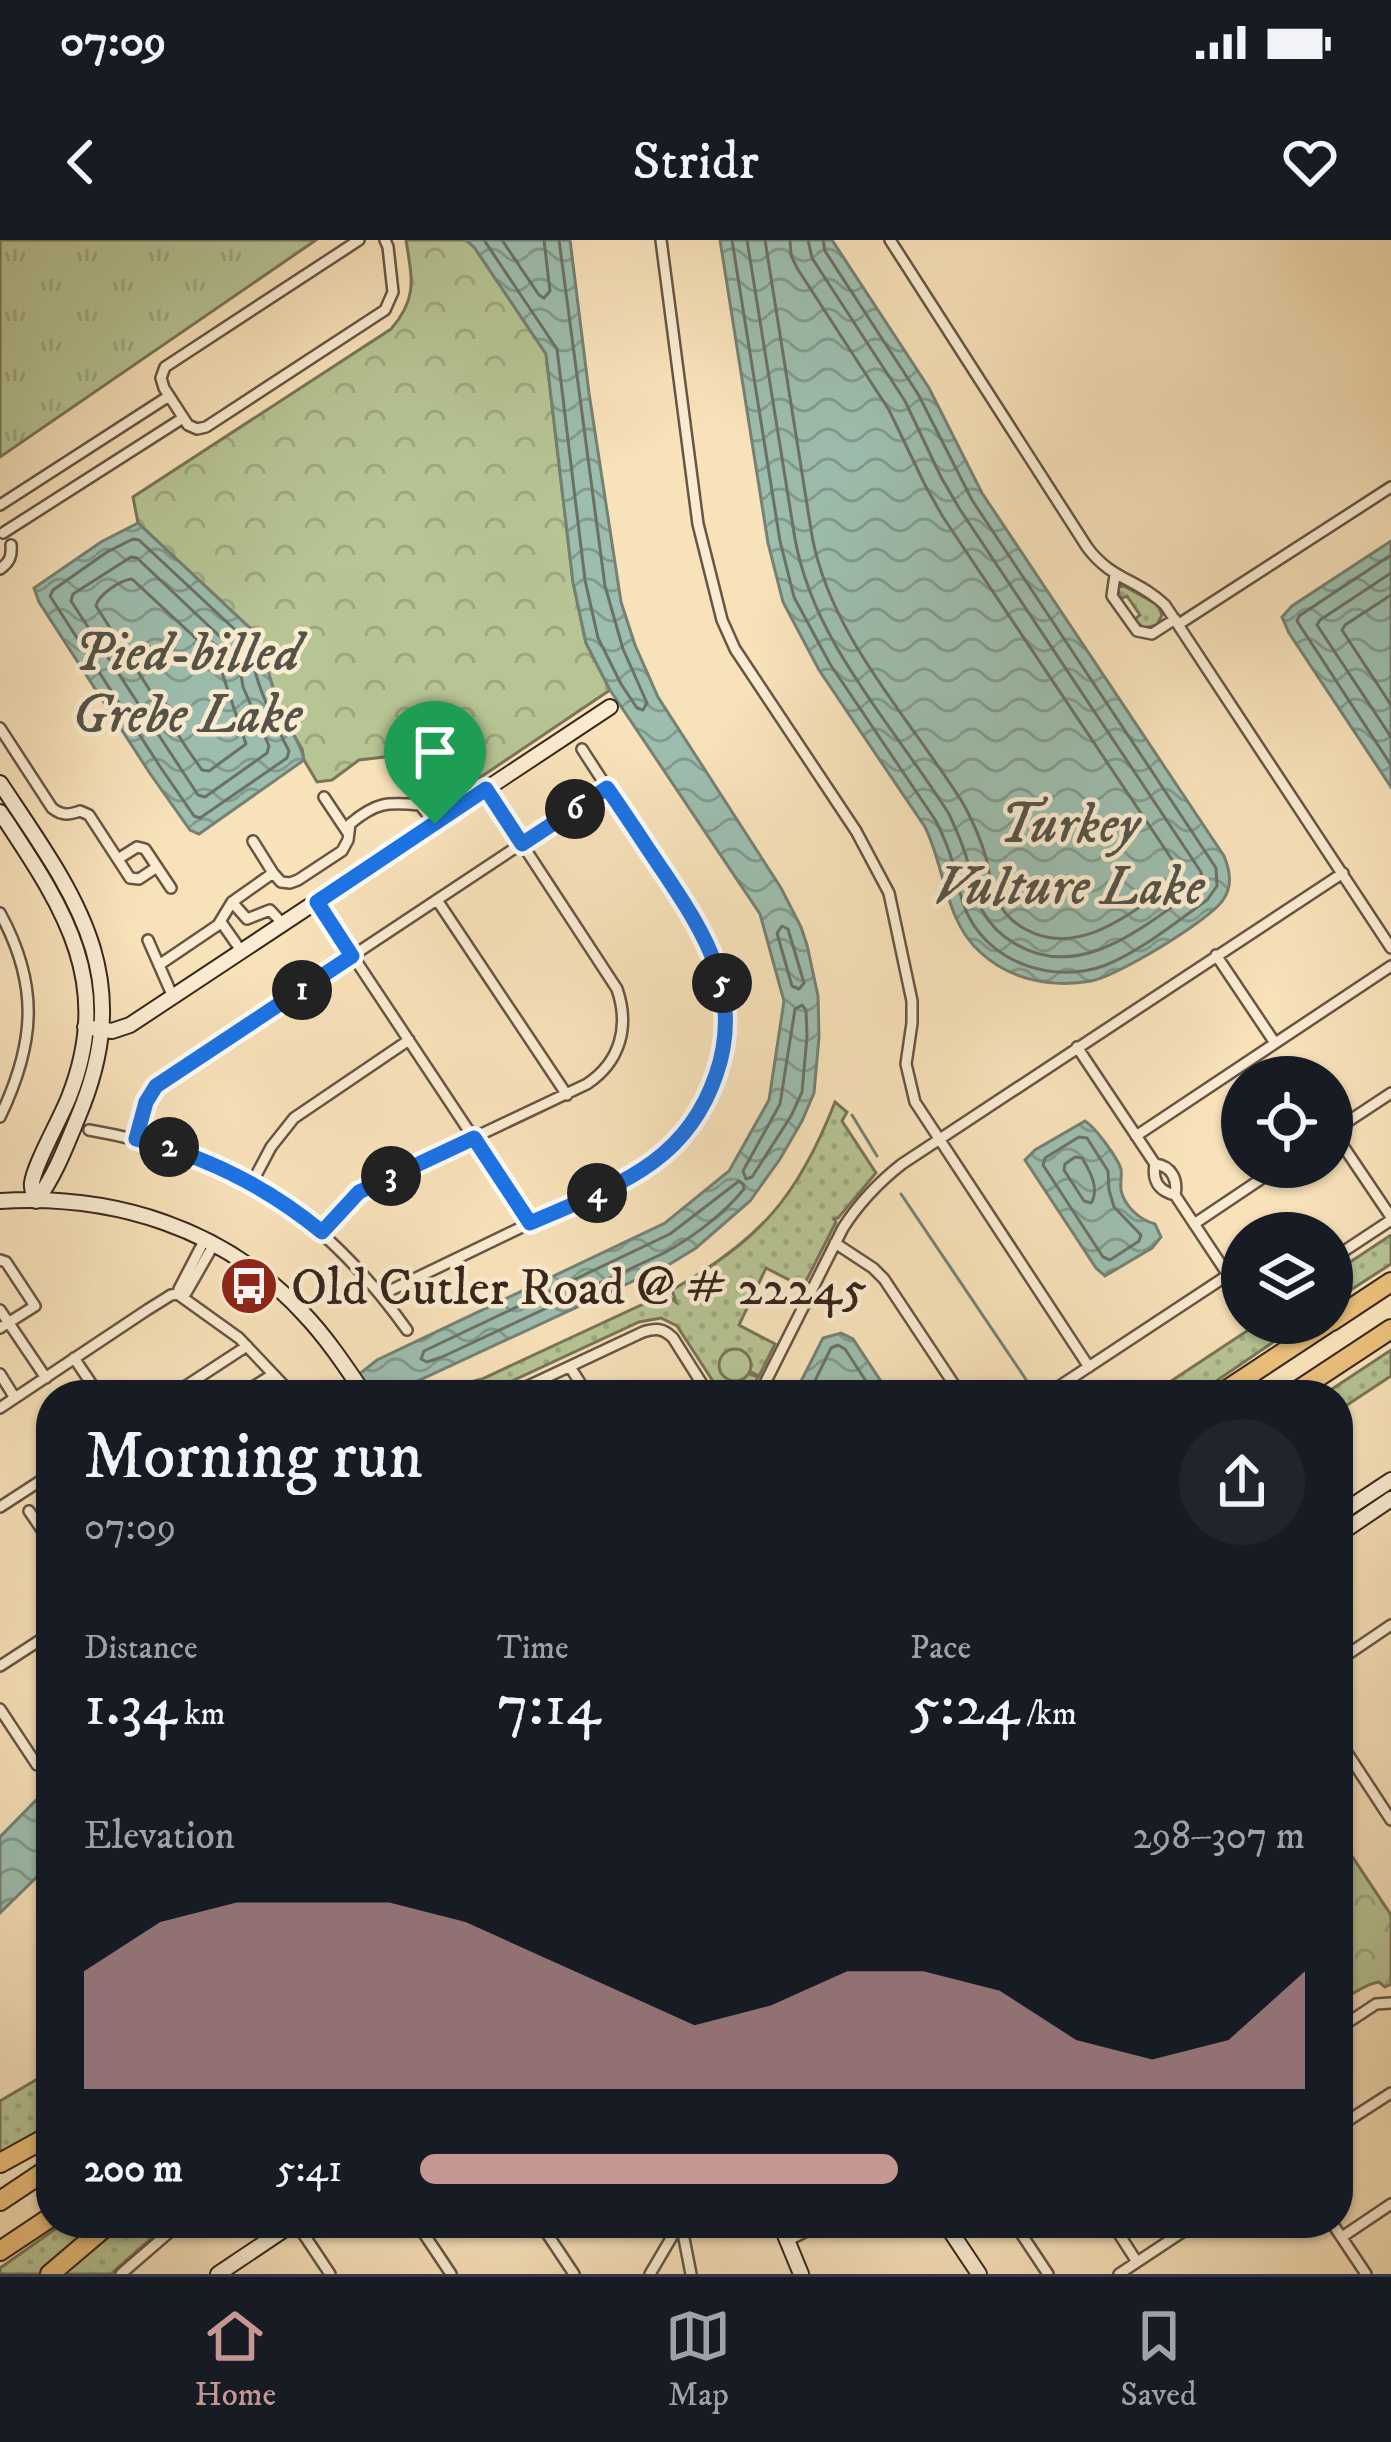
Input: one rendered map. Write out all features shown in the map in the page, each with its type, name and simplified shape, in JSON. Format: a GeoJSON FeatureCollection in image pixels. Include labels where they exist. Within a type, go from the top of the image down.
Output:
{"type":"FeatureCollection","features":[{"type":"Feature","properties":{"kind":"highway"},"geometry":{"type":"LineString","coordinates":[[1353,1307],[1391,1282]]}},
{"type":"Feature","properties":{"kind":"highway"},"geometry":{"type":"LineString","coordinates":[[1314,1380],[1391,1329]]}},
{"type":"Feature","properties":{"kind":"highway"},"geometry":{"type":"LineString","coordinates":[[1242,1380],[1297,1344]]}},
{"type":"Feature","properties":{"kind":"highway"},"geometry":{"type":"LineString","coordinates":[[0,2163],[36,2143]]}},
{"type":"Feature","properties":{"kind":"highway"},"geometry":{"type":"LineString","coordinates":[[0,2201],[36,2177]]}},
{"type":"Feature","properties":{"kind":"highway"},"geometry":{"type":"LineString","coordinates":[[0,2251],[36,2226]]}},
{"type":"Feature","properties":{"kind":"highway"},"geometry":{"type":"LineString","coordinates":[[50,2274],[92,2238]]}},
{"type":"Feature","properties":{"kind":"street"},"geometry":{"type":"LineString","coordinates":[[359,240],[165,367],[161,378],[188,425],[206,427],[385,310],[393,292],[385,240]]}},
{"type":"Feature","properties":{"kind":"street"},"geometry":{"type":"LineString","coordinates":[[661,240],[698,524],[722,620],[735,649],[856,831],[889,893],[912,1001],[906,1075],[915,1102],[1089,1367]]}},
{"type":"Feature","properties":{"kind":"street"},"geometry":{"type":"LineString","coordinates":[[890,240],[1100,564],[1154,595],[1177,621],[1391,948]]}},
{"type":"Feature","properties":{"kind":"street"},"geometry":{"type":"LineString","coordinates":[[0,505],[169,396]]}},
{"type":"Feature","properties":{"kind":"street"},"geometry":{"type":"LineString","coordinates":[[3,533],[183,418]]}},
{"type":"Feature","properties":{"kind":"street"},"geometry":{"type":"LineString","coordinates":[[1115,575],[1112,596],[1137,631],[1152,634],[1391,487]]}},
{"type":"Feature","properties":{"kind":"street"},"geometry":{"type":"LineString","coordinates":[[0,569],[12,555],[10,544]]}},
{"type":"Feature","properties":{"kind":"street"},"geometry":{"type":"LineString","coordinates":[[93,1029],[123,1029],[610,707]]}},
{"type":"Feature","properties":{"kind":"street"},"geometry":{"type":"LineString","coordinates":[[0,728],[52,808],[69,815],[80,811],[89,815],[130,878],[139,879],[157,867]]}},
{"type":"Feature","properties":{"kind":"street"},"geometry":{"type":"LineString","coordinates":[[381,1295],[646,1167],[674,1145],[699,1113],[719,1066],[723,993],[712,952],[582,749]]}},
{"type":"Feature","properties":{"kind":"street"},"geometry":{"type":"LineString","coordinates":[[0,783],[67,884],[85,921],[100,984],[93,1029],[31,1186],[36,1201]]}},
{"type":"Feature","properties":{"kind":"street"},"geometry":{"type":"LineString","coordinates":[[136,1139],[146,1102],[156,1086],[607,788]]}},
{"type":"Feature","properties":{"kind":"street"},"geometry":{"type":"LineString","coordinates":[[322,1232],[359,1192],[567,1095],[599,1076],[618,1049],[624,1021],[619,994],[486,789]]}},
{"type":"Feature","properties":{"kind":"street"},"geometry":{"type":"LineString","coordinates":[[324,797],[348,833]]}},
{"type":"Feature","properties":{"kind":"street"},"geometry":{"type":"LineString","coordinates":[[253,842],[273,874],[285,883],[298,880],[342,851],[353,821],[376,805],[417,804],[435,824]]}},
{"type":"Feature","properties":{"kind":"street"},"geometry":{"type":"LineString","coordinates":[[0,812],[53,892],[70,929],[93,1029]]}},
{"type":"Feature","properties":{"kind":"street"},"geometry":{"type":"LineString","coordinates":[[118,859],[137,848],[146,850],[171,888]]}},
{"type":"Feature","properties":{"kind":"street"},"geometry":{"type":"LineString","coordinates":[[766,1380],[835,1243],[854,1211],[883,1180],[1343,873]]}},
{"type":"Feature","properties":{"kind":"street"},"geometry":{"type":"LineString","coordinates":[[242,952],[225,927],[232,902],[273,874]]}},
{"type":"Feature","properties":{"kind":"street"},"geometry":{"type":"LineString","coordinates":[[437,900],[567,1095]]}},
{"type":"Feature","properties":{"kind":"street"},"geometry":{"type":"LineString","coordinates":[[232,902],[250,920],[270,910],[284,924]]}},
{"type":"Feature","properties":{"kind":"street"},"geometry":{"type":"LineString","coordinates":[[317,902],[530,1223]]}},
{"type":"Feature","properties":{"kind":"street"},"geometry":{"type":"LineString","coordinates":[[0,914],[22,960],[29,1003],[25,1052],[0,1117]]}},
{"type":"Feature","properties":{"kind":"street"},"geometry":{"type":"LineString","coordinates":[[159,965],[242,916]]}},
{"type":"Feature","properties":{"kind":"street"},"geometry":{"type":"LineString","coordinates":[[148,940],[173,997]]}},
{"type":"Feature","properties":{"kind":"street"},"geometry":{"type":"LineString","coordinates":[[1216,955],[1275,1043]]}},
{"type":"Feature","properties":{"kind":"street"},"geometry":{"type":"LineString","coordinates":[[1136,1136],[1391,966]]}},
{"type":"Feature","properties":{"kind":"street"},"geometry":{"type":"LineString","coordinates":[[252,1183],[294,1118],[409,1040]]}},
{"type":"Feature","properties":{"kind":"street"},"geometry":{"type":"LineString","coordinates":[[1077,1047],[1155,1164],[1174,1177],[1175,1195],[1221,1264]]}},
{"type":"Feature","properties":{"kind":"street"},"geometry":{"type":"LineString","coordinates":[[1353,1118],[1391,1093]]}},
{"type":"Feature","properties":{"kind":"street"},"geometry":{"type":"LineString","coordinates":[[89,1130],[201,1158],[252,1183],[291,1208],[351,1259],[407,1330]]}},
{"type":"Feature","properties":{"kind":"street"},"geometry":{"type":"LineString","coordinates":[[1353,1161],[1391,1218],[1353,1244]]}},
{"type":"Feature","properties":{"kind":"street"},"geometry":{"type":"LineString","coordinates":[[1155,1164],[1158,1185],[1175,1195]]}},
{"type":"Feature","properties":{"kind":"street"},"geometry":{"type":"LineString","coordinates":[[1194,1224],[1248,1188]]}},
{"type":"Feature","properties":{"kind":"street"},"geometry":{"type":"LineString","coordinates":[[0,1202],[86,1203],[132,1211],[210,1241],[289,1299],[354,1380]]}},
{"type":"Feature","properties":{"kind":"street"},"geometry":{"type":"LineString","coordinates":[[43,1380],[146,1310],[171,1295],[186,1293],[210,1241]]}},
{"type":"Feature","properties":{"kind":"street"},"geometry":{"type":"LineString","coordinates":[[835,1243],[884,1279],[952,1380]]}},
{"type":"Feature","properties":{"kind":"street"},"geometry":{"type":"LineString","coordinates":[[0,1260],[35,1306],[4,1326]]}},
{"type":"Feature","properties":{"kind":"street"},"geometry":{"type":"LineString","coordinates":[[1069,1380],[1221,1280]]}},
{"type":"Feature","properties":{"kind":"street"},"geometry":{"type":"LineString","coordinates":[[179,1294],[247,1346],[277,1380]]}},
{"type":"Feature","properties":{"kind":"street"},"geometry":{"type":"LineString","coordinates":[[0,1310],[4,1326],[46,1378]]}},
{"type":"Feature","properties":{"kind":"street"},"geometry":{"type":"LineString","coordinates":[[542,1380],[658,1328],[673,1338],[700,1380]]}},
{"type":"Feature","properties":{"kind":"street"},"geometry":{"type":"LineString","coordinates":[[198,1380],[247,1346]]}},
{"type":"Feature","properties":{"kind":"street"},"geometry":{"type":"LineString","coordinates":[[74,1358],[89,1380]]}},
{"type":"Feature","properties":{"kind":"street"},"geometry":{"type":"LineString","coordinates":[[570,1367],[578,1380]]}},
{"type":"Feature","properties":{"kind":"street"},"geometry":{"type":"LineString","coordinates":[[0,1374],[15,1397]]}},
{"type":"Feature","properties":{"kind":"street"},"geometry":{"type":"LineString","coordinates":[[264,1380],[272,1375]]}},
{"type":"Feature","properties":{"kind":"street"},"geometry":{"type":"LineString","coordinates":[[0,1408],[36,1384]]}},
{"type":"Feature","properties":{"kind":"street"},"geometry":{"type":"LineString","coordinates":[[1353,1505],[1391,1480]]}},
{"type":"Feature","properties":{"kind":"street"},"geometry":{"type":"LineString","coordinates":[[0,1507],[36,1484]]}},
{"type":"Feature","properties":{"kind":"street"},"geometry":{"type":"LineString","coordinates":[[1353,1525],[1391,1499]]}},
{"type":"Feature","properties":{"kind":"street"},"geometry":{"type":"LineString","coordinates":[[29,1510],[36,1521]]}},
{"type":"Feature","properties":{"kind":"street"},"geometry":{"type":"LineString","coordinates":[[1353,1652],[1390,1630]]}},
{"type":"Feature","properties":{"kind":"street"},"geometry":{"type":"LineString","coordinates":[[0,1666],[36,1643]]}},
{"type":"Feature","properties":{"kind":"street"},"geometry":{"type":"LineString","coordinates":[[0,1709],[36,1763]]}},
{"type":"Feature","properties":{"kind":"street"},"geometry":{"type":"LineString","coordinates":[[1353,1762],[1391,1820]]}},
{"type":"Feature","properties":{"kind":"street"},"geometry":{"type":"LineString","coordinates":[[1353,2019],[1376,2004],[1391,2003]]}},
{"type":"Feature","properties":{"kind":"street"},"geometry":{"type":"LineString","coordinates":[[1353,2114],[1391,2092]]}},
{"type":"Feature","properties":{"kind":"street"},"geometry":{"type":"LineString","coordinates":[[1353,2230],[1391,2204]]}},
{"type":"Feature","properties":{"kind":"street"},"geometry":{"type":"LineString","coordinates":[[121,2274],[163,2238]]}},
{"type":"Feature","properties":{"kind":"street"},"geometry":{"type":"LineString","coordinates":[[218,2274],[272,2238]]}},
{"type":"Feature","properties":{"kind":"street"},"geometry":{"type":"LineString","coordinates":[[305,2238],[330,2274]]}},
{"type":"Feature","properties":{"kind":"street"},"geometry":{"type":"LineString","coordinates":[[426,2238],[451,2274]]}},
{"type":"Feature","properties":{"kind":"street"},"geometry":{"type":"LineString","coordinates":[[550,2238],[574,2274]]}},
{"type":"Feature","properties":{"kind":"street"},"geometry":{"type":"LineString","coordinates":[[650,2274],[672,2238]]}},
{"type":"Feature","properties":{"kind":"street"},"geometry":{"type":"LineString","coordinates":[[684,2238],[691,2274]]}},
{"type":"Feature","properties":{"kind":"street"},"geometry":{"type":"LineString","coordinates":[[786,2238],[801,2274]]}},
{"type":"Feature","properties":{"kind":"street"},"geometry":{"type":"LineString","coordinates":[[787,2241],[793,2238]]}},
{"type":"Feature","properties":{"kind":"street"},"geometry":{"type":"LineString","coordinates":[[955,2238],[979,2274]]}},
{"type":"Feature","properties":{"kind":"street"},"geometry":{"type":"LineString","coordinates":[[1024,2238],[1048,2274]]}},
{"type":"Feature","properties":{"kind":"street"},"geometry":{"type":"LineString","coordinates":[[1122,2238],[1137,2262]]}},
{"type":"Feature","properties":{"kind":"street"},"geometry":{"type":"LineString","coordinates":[[1119,2274],[1173,2238]]}},
{"type":"Feature","properties":{"kind":"street"},"geometry":{"type":"LineString","coordinates":[[1343,2238],[1366,2274]]}},
{"type":"Feature","properties":{"kind":"green space"},"geometry":{"type":"Polygon","coordinates":[[[0,240],[316,240],[0,457],[0,240]]]}},
{"type":"Feature","properties":{"kind":"green space"},"geometry":{"type":"Polygon","coordinates":[[[406,240],[466,240],[474,246],[546,354],[573,582],[586,643],[610,690],[463,789],[459,756],[359,760],[332,780],[317,782],[285,720],[254,632],[138,523],[133,497],[391,329],[409,298],[406,240]]]}},
{"type":"Feature","properties":{"kind":"green space"},"geometry":{"type":"Polygon","coordinates":[[[1118,587],[1158,605],[1162,615],[1157,625],[1144,628],[1134,620],[1140,615],[1127,596],[1120,599],[1118,587]]]}},
{"type":"Feature","properties":{"kind":"green space"},"geometry":{"type":"Polygon","coordinates":[[[835,1102],[847,1112],[842,1121],[876,1173],[834,1219],[803,1287],[766,1268],[739,1325],[775,1344],[759,1376],[749,1371],[752,1364],[744,1379],[748,1373],[756,1380],[712,1380],[677,1326],[661,1318],[639,1322],[514,1380],[478,1380],[665,1294],[676,1302],[672,1290],[729,1253],[773,1213],[821,1135],[835,1102]]]}},
{"type":"Feature","properties":{"kind":"green space"},"geometry":{"type":"Polygon","coordinates":[[[1391,1235],[1391,1264],[1353,1288],[1353,1260],[1391,1235]]]}},
{"type":"Feature","properties":{"kind":"green space"},"geometry":{"type":"Polygon","coordinates":[[[1227,1344],[1270,1344],[1218,1380],[1173,1380],[1227,1344]]]}},
{"type":"Feature","properties":{"kind":"green space"},"geometry":{"type":"Polygon","coordinates":[[[729,1350],[741,1350],[750,1359],[750,1371],[741,1380],[729,1380],[720,1371],[720,1359],[729,1350]]]}},
{"type":"Feature","properties":{"kind":"green space"},"geometry":{"type":"Polygon","coordinates":[[[1391,1350],[1391,1376],[1353,1401],[1353,1380],[1346,1380],[1391,1350]]]}},
{"type":"Feature","properties":{"kind":"green space"},"geometry":{"type":"Polygon","coordinates":[[[1353,1858],[1391,1915],[1391,1984],[1373,1983],[1353,1993],[1353,1858]]]}},
{"type":"Feature","properties":{"kind":"green space"},"geometry":{"type":"Polygon","coordinates":[[[36,2080],[36,2138],[0,2158],[0,2101],[36,2080]]]}},
{"type":"Feature","properties":{"kind":"green space"},"geometry":{"type":"Polygon","coordinates":[[[43,2238],[87,2238],[45,2274],[0,2274],[0,2268],[43,2238]]]}},
{"type":"Feature","properties":{"kind":"green space"},"geometry":{"type":"Polygon","coordinates":[[[99,2238],[152,2238],[111,2274],[57,2274],[99,2238]]]}},
{"type":"Feature","properties":{"kind":"water"},"geometry":{"type":"Polygon","coordinates":[[[466,240],[570,240],[621,602],[658,697],[781,888],[801,927],[818,996],[814,1093],[780,1159],[750,1201],[696,1248],[420,1380],[352,1380],[377,1360],[665,1223],[729,1171],[769,1100],[784,1001],[760,914],[610,690],[586,643],[573,582],[546,354],[466,240]]]}},
{"type":"Feature","properties":{"kind":"water","name":"Turkey Vulture Lake"},"geometry":{"type":"Polygon","coordinates":[[[720,240],[832,240],[929,388],[982,493],[1224,856],[1230,878],[1226,895],[1182,933],[1103,977],[1061,983],[1032,980],[1005,969],[968,939],[952,909],[925,827],[819,670],[783,602],[768,543],[720,240]]]}},
{"type":"Feature","properties":{"kind":"water","name":"Pied-billed Grebe Lake"},"geometry":{"type":"Polygon","coordinates":[[[138,523],[254,632],[304,760],[199,834],[190,830],[149,772],[34,588],[138,523]]]}},
{"type":"Feature","properties":{"kind":"water"},"geometry":{"type":"Polygon","coordinates":[[[1391,541],[1391,787],[1282,617],[1391,541]]]}},
{"type":"Feature","properties":{"kind":"water"},"geometry":{"type":"Polygon","coordinates":[[[1085,1121],[1119,1164],[1125,1202],[1138,1216],[1155,1224],[1161,1237],[1152,1248],[1105,1276],[1025,1160],[1085,1121]]]}},
{"type":"Feature","properties":{"kind":"water"},"geometry":{"type":"Polygon","coordinates":[[[841,1333],[853,1339],[880,1380],[802,1380],[823,1338],[841,1333]]]}},
{"type":"Feature","properties":{"kind":"water"},"geometry":{"type":"Polygon","coordinates":[[[36,1800],[36,1878],[0,1913],[0,1837],[36,1800]]]}},
{"type":"Feature","properties":{"kind":"waterway"},"geometry":{"type":"LineString","coordinates":[[852,1115],[877,1156]]}},
{"type":"Feature","properties":{"kind":"waterway"},"geometry":{"type":"LineString","coordinates":[[901,1194],[1026,1380]]}},
{"type":"Feature","properties":{"kind":"place","name":"Old Cutler Road @ # 22245"},"geometry":{"type":"Point","coordinates":[249,1286]}},
{"type":"Feature","properties":{"kind":"route"},"geometry":{"type":"LineString","coordinates":[[607,788],[702,931],[722,983],[725,1017],[719,1066],[699,1113],[674,1145],[634,1174],[530,1223],[474,1138],[359,1192],[322,1232],[234,1174],[201,1158],[136,1139],[146,1102],[156,1086],[352,956],[317,902],[435,824],[486,789],[522,844],[607,788]]}}]}
